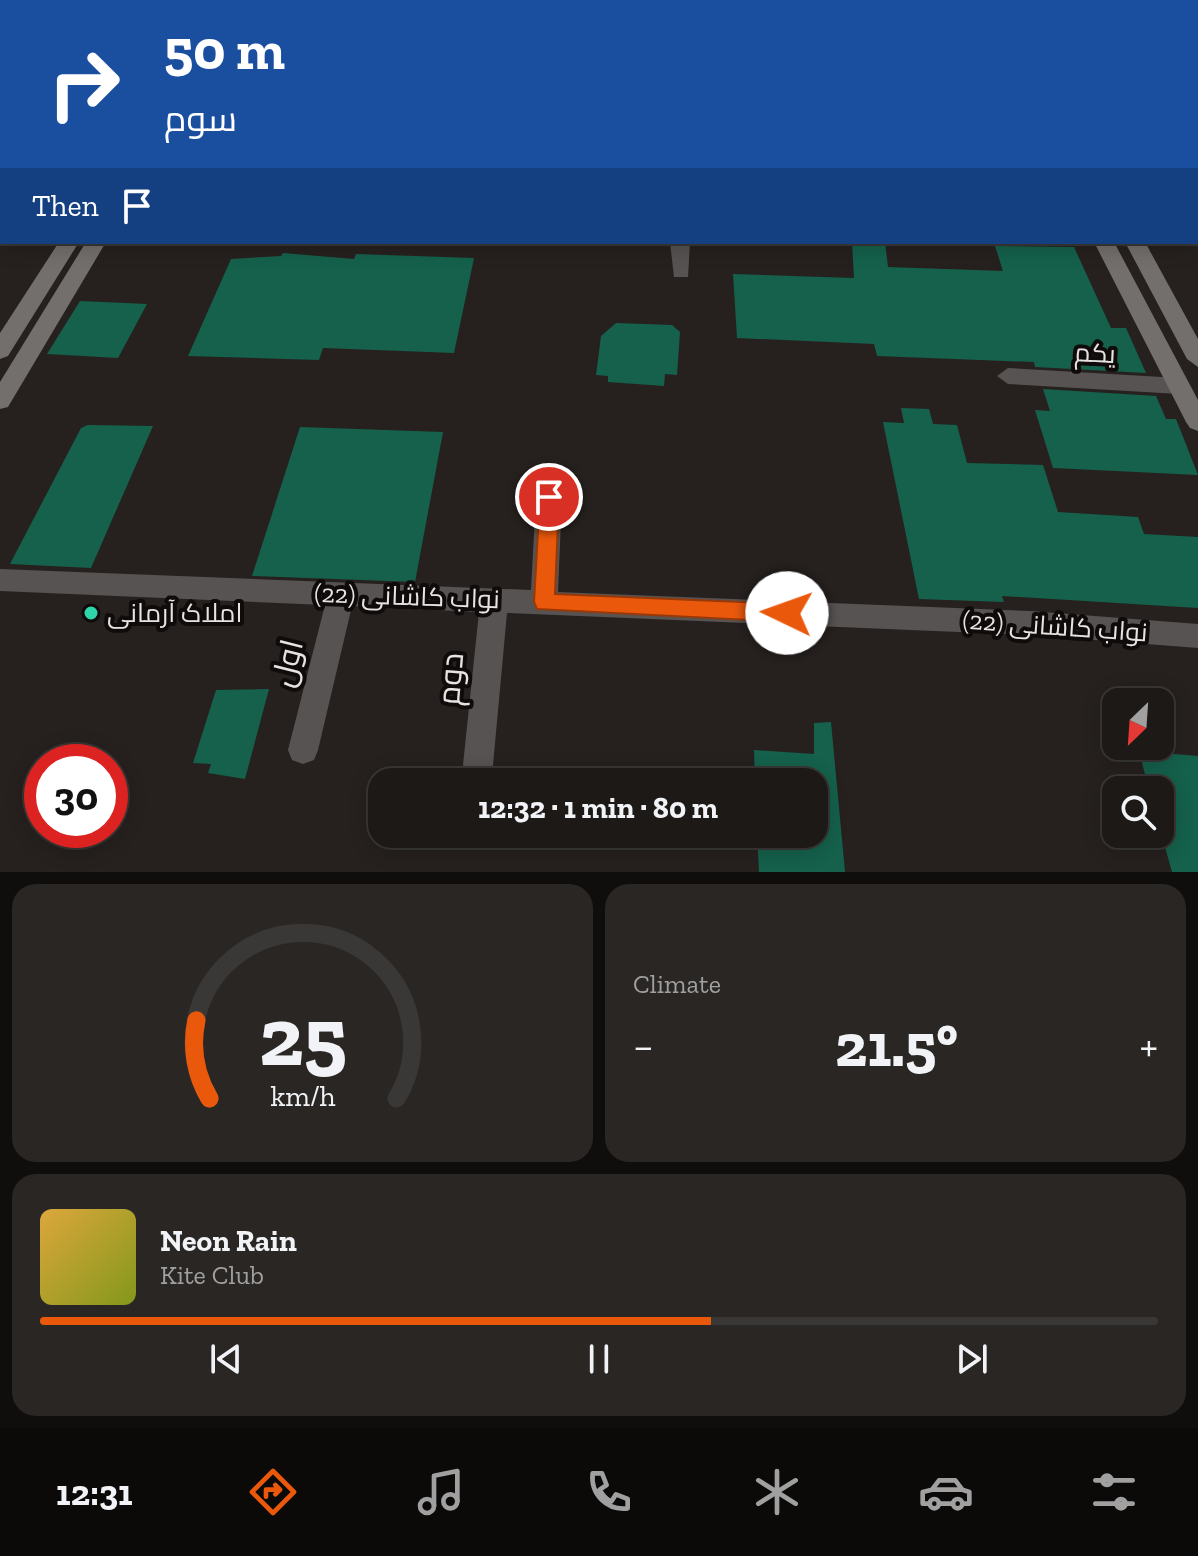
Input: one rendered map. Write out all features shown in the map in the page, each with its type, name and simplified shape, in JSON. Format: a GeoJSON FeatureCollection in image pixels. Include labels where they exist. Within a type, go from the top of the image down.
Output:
{"type":"FeatureCollection","features":[{"type":"Feature","properties":{"kind":"street"},"geometry":{"type":"LineString","coordinates":[[0,351],[68,244]]}},
{"type":"Feature","properties":{"kind":"street"},"geometry":{"type":"LineString","coordinates":[[0,401],[95,244]]}},
{"type":"Feature","properties":{"kind":"street"},"geometry":{"type":"LineString","coordinates":[[680,244],[681,272]]}},
{"type":"Feature","properties":{"kind":"street"},"geometry":{"type":"LineString","coordinates":[[1105,244],[1197,417]]}},
{"type":"Feature","properties":{"kind":"street"},"geometry":{"type":"LineString","coordinates":[[1136,244],[1198,359]]}},
{"type":"Feature","properties":{"kind":"street","name":"یکم"},"geometry":{"type":"LineString","coordinates":[[1008,376],[1179,386]]}},
{"type":"Feature","properties":{"kind":"street"},"geometry":{"type":"LineString","coordinates":[[544,602],[549,497]]}},
{"type":"Feature","properties":{"kind":"street","name":"نواب کاشانی (22)"},"geometry":{"type":"LineString","coordinates":[[0,580],[1030,623],[1198,636]]}},
{"type":"Feature","properties":{"kind":"street","name":"اول"},"geometry":{"type":"LineString","coordinates":[[303,750],[341,594]]}},
{"type":"Feature","properties":{"kind":"street","name":"دوم"},"geometry":{"type":"LineString","coordinates":[[478,765],[494,600]]}},
{"type":"Feature","properties":{"kind":"building"},"geometry":{"type":"Polygon","coordinates":[[[852,244],[885,244],[888,267],[1003,271],[995,246],[1074,247],[1111,328],[1126,328],[1146,373],[1035,367],[1034,362],[877,356],[874,344],[737,338],[733,274],[854,278],[852,244]]]}},
{"type":"Feature","properties":{"kind":"building"},"geometry":{"type":"Polygon","coordinates":[[[283,253],[354,259],[356,254],[474,258],[454,353],[323,348],[319,360],[188,356],[231,259],[281,256],[283,253]]]}},
{"type":"Feature","properties":{"kind":"building"},"geometry":{"type":"Polygon","coordinates":[[[80,301],[147,304],[118,358],[47,354],[80,301]]]}},
{"type":"Feature","properties":{"kind":"building"},"geometry":{"type":"Polygon","coordinates":[[[616,323],[672,325],[680,332],[677,375],[665,374],[664,386],[608,382],[608,376],[596,375],[601,336],[616,323]]]}},
{"type":"Feature","properties":{"kind":"building"},"geometry":{"type":"Polygon","coordinates":[[[1043,389],[1156,396],[1166,419],[1176,419],[1198,475],[1053,468],[1035,410],[1050,411],[1043,389]]]}},
{"type":"Feature","properties":{"kind":"building"},"geometry":{"type":"Polygon","coordinates":[[[901,408],[929,409],[933,424],[957,425],[967,463],[1043,465],[1058,512],[1138,517],[1144,534],[1198,537],[1198,608],[1002,596],[1004,602],[919,599],[883,422],[904,423],[901,408]]]}},
{"type":"Feature","properties":{"kind":"building"},"geometry":{"type":"Polygon","coordinates":[[[88,425],[153,426],[91,568],[10,564],[81,428],[88,425]]]}},
{"type":"Feature","properties":{"kind":"building"},"geometry":{"type":"Polygon","coordinates":[[[300,427],[443,432],[415,582],[252,576],[300,427]]]}},
{"type":"Feature","properties":{"kind":"building"},"geometry":{"type":"Polygon","coordinates":[[[269,689],[245,779],[208,773],[211,764],[193,763],[216,690],[269,689]]]}},
{"type":"Feature","properties":{"kind":"building"},"geometry":{"type":"Polygon","coordinates":[[[831,722],[845,872],[759,872],[758,848],[828,848],[828,768],[755,768],[754,750],[814,754],[814,723],[831,722]]]}},
{"type":"Feature","properties":{"kind":"building"},"geometry":{"type":"Polygon","coordinates":[[[1174,754],[1198,756],[1198,872],[1172,872],[1165,848],[1174,848],[1174,776],[1145,776],[1141,760],[1174,760],[1174,754]]]}},
{"type":"Feature","properties":{"kind":"place","name":"املاک آرمانی"},"geometry":{"type":"Point","coordinates":[91,613]}},
{"type":"Feature","properties":{"kind":"route"},"geometry":{"type":"LineString","coordinates":[[549,497],[544,602],[787,613]]}}]}
